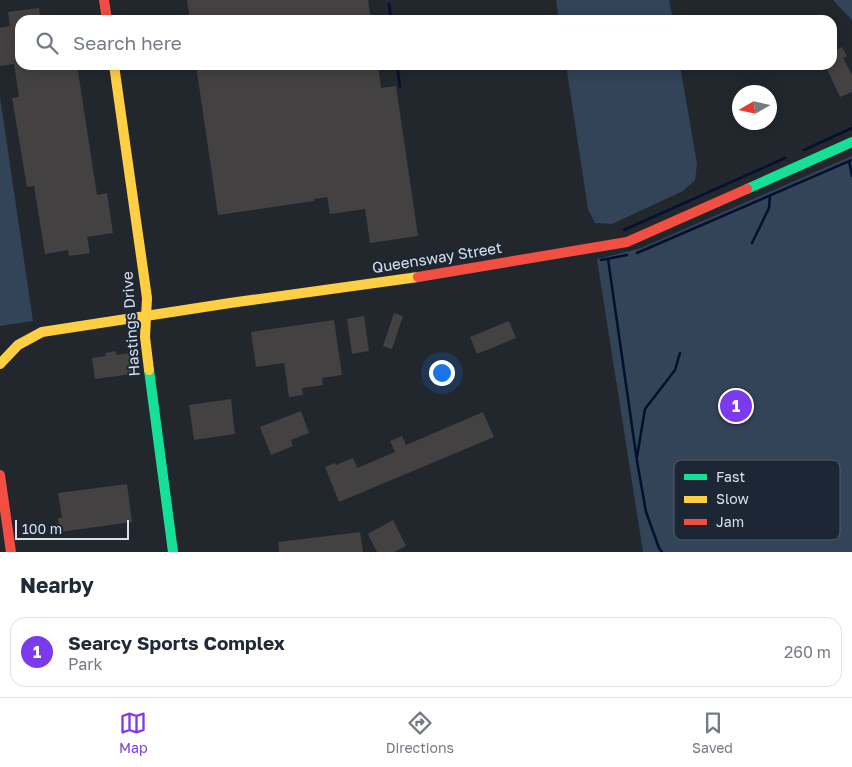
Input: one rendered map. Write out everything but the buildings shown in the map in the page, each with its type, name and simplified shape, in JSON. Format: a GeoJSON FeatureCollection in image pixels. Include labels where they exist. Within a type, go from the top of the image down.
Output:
{"type":"FeatureCollection","features":[{"type":"Feature","properties":{"kind":"street"},"geometry":{"type":"LineString","coordinates":[[104,0],[106,15]]}},
{"type":"Feature","properties":{"kind":"street","name":"Hastings Drive"},"geometry":{"type":"LineString","coordinates":[[115,70],[147,298],[145,337],[173,552]]}},
{"type":"Feature","properties":{"kind":"street","name":"Queensway Street"},"geometry":{"type":"LineString","coordinates":[[0,364],[11,349],[27,338],[42,332],[441,274],[627,242],[852,142]]}},
{"type":"Feature","properties":{"kind":"street"},"geometry":{"type":"LineString","coordinates":[[0,475],[11,552]]}},
{"type":"Feature","properties":{"kind":"shaded area"},"geometry":{"type":"Polygon","coordinates":[[[556,0],[669,0],[672,15],[558,15],[556,0]]]}},
{"type":"Feature","properties":{"kind":"shaded area"},"geometry":{"type":"Polygon","coordinates":[[[833,0],[852,0],[852,20],[833,0]]]}},
{"type":"Feature","properties":{"kind":"shaded area"},"geometry":{"type":"Polygon","coordinates":[[[567,70],[681,70],[697,164],[695,180],[683,191],[612,224],[595,223],[588,209],[567,70]]]}},
{"type":"Feature","properties":{"kind":"shaded area"},"geometry":{"type":"Polygon","coordinates":[[[0,97],[33,321],[0,326],[0,97]]]}},
{"type":"Feature","properties":{"kind":"shaded area"},"geometry":{"type":"Polygon","coordinates":[[[852,156],[852,552],[643,552],[597,259],[641,248],[852,156]]]}},
{"type":"Feature","properties":{"kind":"waterway"},"geometry":{"type":"LineString","coordinates":[[389,4],[390,15]]}},
{"type":"Feature","properties":{"kind":"waterway"},"geometry":{"type":"LineString","coordinates":[[398,70],[400,87]]}},
{"type":"Feature","properties":{"kind":"waterway"},"geometry":{"type":"LineString","coordinates":[[804,150],[852,128]]}},
{"type":"Feature","properties":{"kind":"waterway"},"geometry":{"type":"LineString","coordinates":[[624,230],[785,158]]}},
{"type":"Feature","properties":{"kind":"waterway"},"geometry":{"type":"LineString","coordinates":[[637,253],[852,160]]}},
{"type":"Feature","properties":{"kind":"waterway"},"geometry":{"type":"LineString","coordinates":[[849,161],[852,176]]}},
{"type":"Feature","properties":{"kind":"waterway"},"geometry":{"type":"LineString","coordinates":[[752,243],[769,208],[770,196]]}},
{"type":"Feature","properties":{"kind":"waterway"},"geometry":{"type":"LineString","coordinates":[[601,260],[627,255]]}},
{"type":"Feature","properties":{"kind":"waterway"},"geometry":{"type":"LineString","coordinates":[[608,259],[646,512],[662,552]]}},
{"type":"Feature","properties":{"kind":"waterway"},"geometry":{"type":"LineString","coordinates":[[637,457],[645,409],[675,370],[680,353]]}},
{"type":"Feature","properties":{"kind":"traffic: fast"},"geometry":{"type":"LineString","coordinates":[[747,189],[852,142]]}},
{"type":"Feature","properties":{"kind":"traffic: fast"},"geometry":{"type":"LineString","coordinates":[[149,370],[173,552]]}},
{"type":"Feature","properties":{"kind":"traffic: slow"},"geometry":{"type":"LineString","coordinates":[[115,70],[147,298],[145,337],[149,370]]}},
{"type":"Feature","properties":{"kind":"traffic: slow"},"geometry":{"type":"LineString","coordinates":[[0,364],[18,345],[42,332],[418,277]]}},
{"type":"Feature","properties":{"kind":"traffic: jam"},"geometry":{"type":"LineString","coordinates":[[104,0],[106,15]]}},
{"type":"Feature","properties":{"kind":"traffic: jam"},"geometry":{"type":"LineString","coordinates":[[418,277],[627,242],[747,189]]}},
{"type":"Feature","properties":{"kind":"traffic: jam"},"geometry":{"type":"LineString","coordinates":[[0,475],[11,552]]}},
{"type":"Feature","properties":{"kind":"place","name":"Searcy Sports Complex"},"geometry":{"type":"Point","coordinates":[736,406]}}]}
